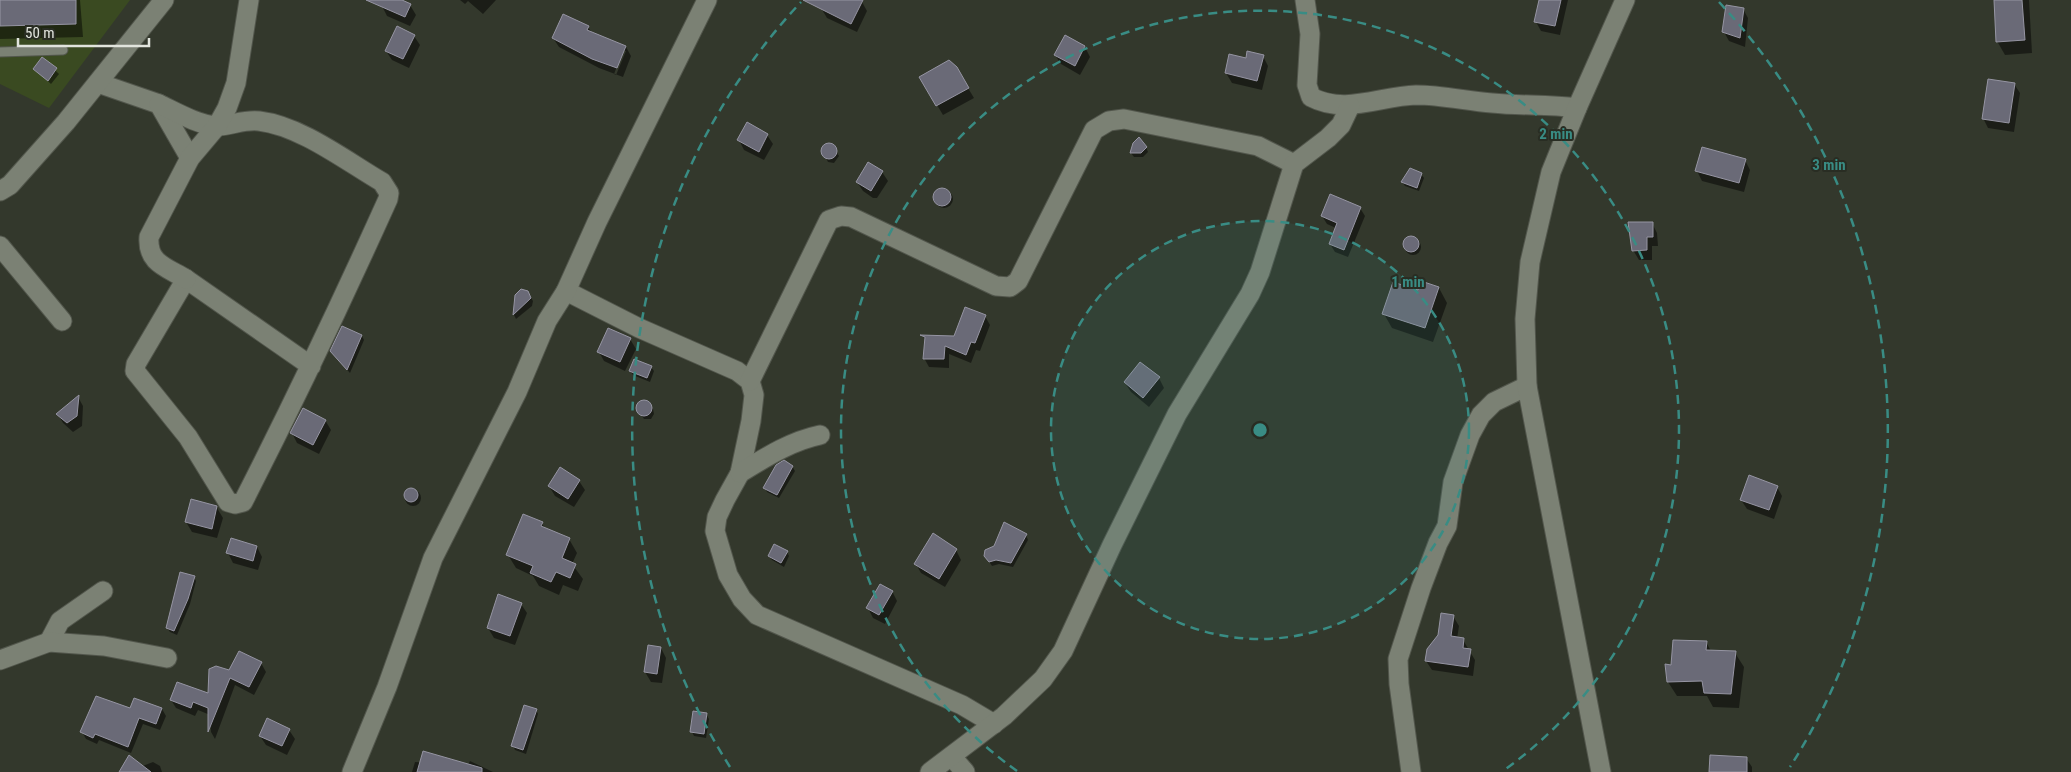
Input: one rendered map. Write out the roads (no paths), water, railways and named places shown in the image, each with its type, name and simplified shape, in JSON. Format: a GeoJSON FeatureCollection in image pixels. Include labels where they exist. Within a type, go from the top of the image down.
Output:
{"type":"FeatureCollection","features":[{"type":"Feature","properties":{"kind":"street"},"geometry":{"type":"LineString","coordinates":[[0,191],[10,185],[98,83],[164,0]]}},
{"type":"Feature","properties":{"kind":"street"},"geometry":{"type":"LineString","coordinates":[[249,0],[236,83],[227,108],[217,126],[190,158],[149,237],[148,248],[153,259],[186,279],[311,366]]}},
{"type":"Feature","properties":{"kind":"street"},"geometry":{"type":"LineString","coordinates":[[352,772],[384,695],[433,558],[517,392],[547,321],[566,291],[707,0]]}},
{"type":"Feature","properties":{"kind":"street"},"geometry":{"type":"LineString","coordinates":[[1305,0],[1310,34],[1307,85],[1311,97],[1321,102],[1350,106],[1416,95],[1495,104],[1546,104],[1577,108]]}},
{"type":"Feature","properties":{"kind":"street"},"geometry":{"type":"LineString","coordinates":[[1601,772],[1527,386],[1525,319],[1530,262],[1552,172],[1577,108],[1625,0]]}},
{"type":"Feature","properties":{"kind":"street"},"geometry":{"type":"LineString","coordinates":[[98,83],[217,126],[238,121],[259,121],[300,134],[388,187],[388,199],[355,276],[243,502],[235,504],[228,502],[188,438],[135,371],[136,364],[186,279]]}},
{"type":"Feature","properties":{"kind":"street"},"geometry":{"type":"LineString","coordinates":[[159,104],[190,158]]}},
{"type":"Feature","properties":{"kind":"street"},"geometry":{"type":"LineString","coordinates":[[930,772],[994,724],[1043,679],[1063,650],[1112,545],[1178,414],[1250,294],[1260,272],[1294,164],[1328,138],[1341,125],[1350,106]]}},
{"type":"Feature","properties":{"kind":"street"},"geometry":{"type":"LineString","coordinates":[[750,381],[829,220],[841,216],[852,217],[996,286],[1010,287],[1018,281],[1094,130],[1109,121],[1124,119],[1250,144],[1273,152],[1294,164]]}},
{"type":"Feature","properties":{"kind":"street"},"geometry":{"type":"LineString","coordinates":[[0,246],[62,321]]}},
{"type":"Feature","properties":{"kind":"street"},"geometry":{"type":"LineString","coordinates":[[566,291],[639,328],[738,371],[750,381],[754,395],[752,421],[740,473],[721,509],[715,531],[728,576],[742,599],[758,616],[962,705],[994,724]]}},
{"type":"Feature","properties":{"kind":"street"},"geometry":{"type":"LineString","coordinates":[[1411,772],[1399,684],[1398,659],[1421,588],[1446,526],[1453,482],[1470,436],[1480,415],[1494,402],[1527,386]]}},
{"type":"Feature","properties":{"kind":"street"},"geometry":{"type":"LineString","coordinates":[[740,473],[768,456],[803,439],[820,435]]}},
{"type":"Feature","properties":{"kind":"street"},"geometry":{"type":"LineString","coordinates":[[50,642],[60,621],[104,590]]}},
{"type":"Feature","properties":{"kind":"street"},"geometry":{"type":"LineString","coordinates":[[0,660],[50,642],[104,646],[167,658]]}},
{"type":"Feature","properties":{"kind":"street"},"geometry":{"type":"LineString","coordinates":[[952,757],[965,772]]}},
{"type":"Feature","properties":{"kind":"lane"},"geometry":{"type":"LineString","coordinates":[[0,52],[63,50]]}}]}
